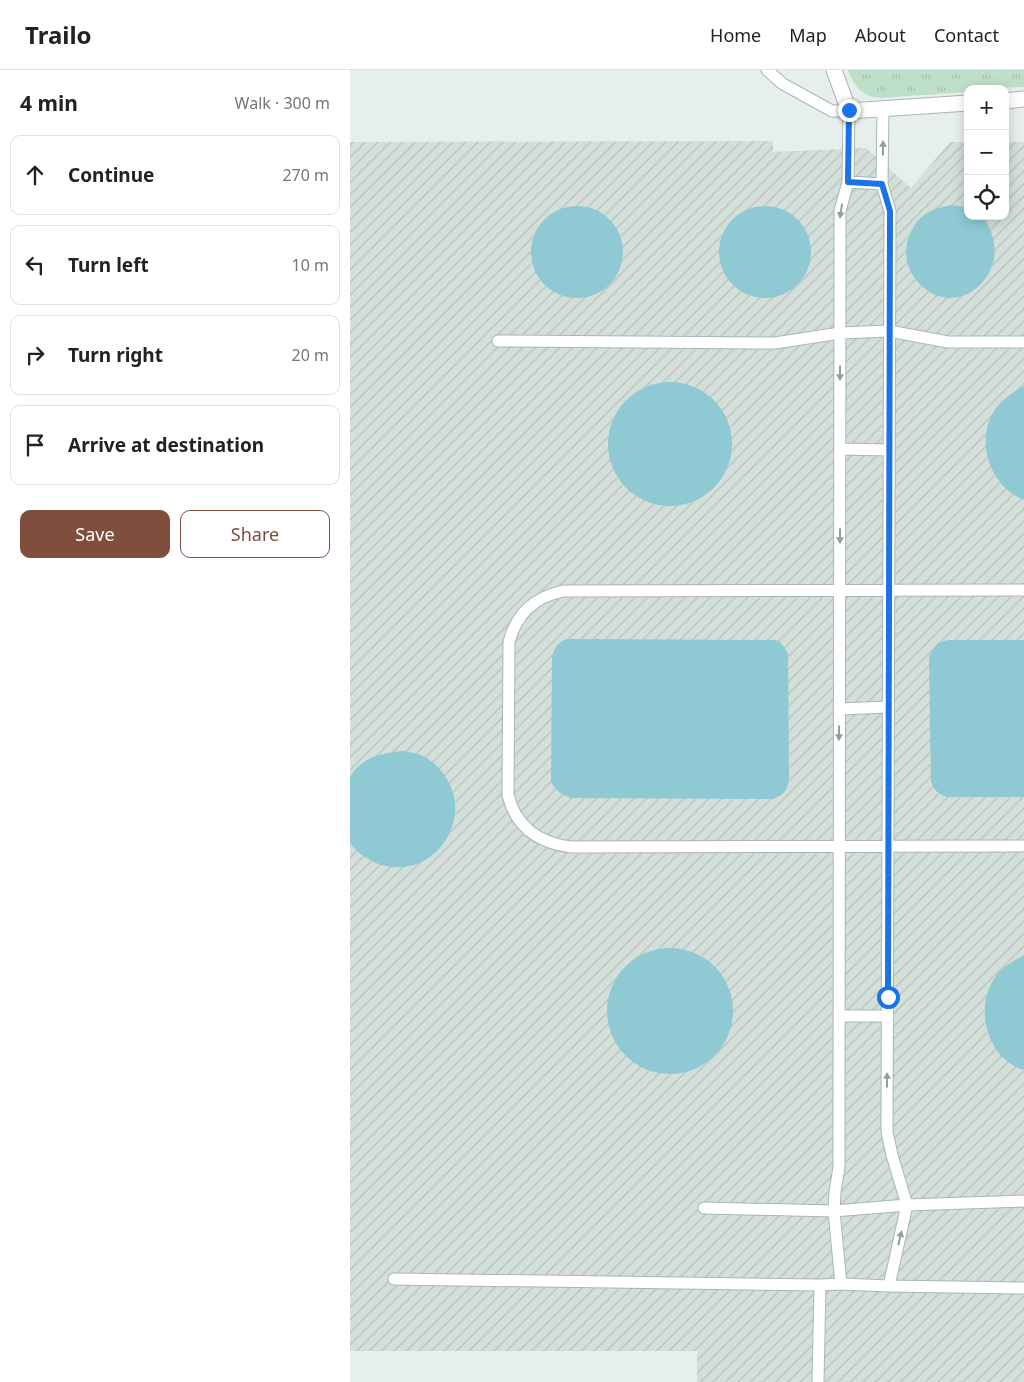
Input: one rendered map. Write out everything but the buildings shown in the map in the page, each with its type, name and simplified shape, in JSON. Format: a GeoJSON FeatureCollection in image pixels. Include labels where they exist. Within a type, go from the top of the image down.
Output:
{"type":"FeatureCollection","features":[{"type":"Feature","properties":{"kind":"street"},"geometry":{"type":"LineString","coordinates":[[834,70],[849,110],[964,103]]}},
{"type":"Feature","properties":{"kind":"street"},"geometry":{"type":"LineString","coordinates":[[1009,100],[1024,99]]}},
{"type":"Feature","properties":{"kind":"lane"},"geometry":{"type":"LineString","coordinates":[[767,70],[783,84],[832,111],[849,110],[848,182],[840,211],[839,1167],[834,1211],[841,1284]]}},
{"type":"Feature","properties":{"kind":"lane"},"geometry":{"type":"LineString","coordinates":[[883,108],[882,184],[890,211],[887,1132],[907,1205],[889,1286]]}},
{"type":"Feature","properties":{"kind":"lane"},"geometry":{"type":"LineString","coordinates":[[848,182],[882,184]]}},
{"type":"Feature","properties":{"kind":"lane"},"geometry":{"type":"LineString","coordinates":[[498,341],[775,343],[840,333],[889,331],[948,342],[1024,342]]}},
{"type":"Feature","properties":{"kind":"lane"},"geometry":{"type":"LineString","coordinates":[[840,449],[889,450]]}},
{"type":"Feature","properties":{"kind":"lane"},"geometry":{"type":"LineString","coordinates":[[1024,590],[563,591],[550,594],[527,608],[519,618],[509,642],[508,795],[511,806],[524,827],[546,842],[558,846],[1024,846]]}},
{"type":"Feature","properties":{"kind":"lane"},"geometry":{"type":"LineString","coordinates":[[839,709],[888,707]]}},
{"type":"Feature","properties":{"kind":"lane"},"geometry":{"type":"LineString","coordinates":[[839,1016],[888,1016]]}},
{"type":"Feature","properties":{"kind":"lane"},"geometry":{"type":"LineString","coordinates":[[704,1208],[834,1211],[907,1205],[1024,1201]]}},
{"type":"Feature","properties":{"kind":"lane"},"geometry":{"type":"LineString","coordinates":[[394,1279],[1024,1288]]}},
{"type":"Feature","properties":{"kind":"lane"},"geometry":{"type":"LineString","coordinates":[[818,1382],[820,1285]]}},
{"type":"Feature","properties":{"kind":"shaded area"},"geometry":{"type":"Polygon","coordinates":[[[773,141],[773,152],[866,148],[911,188],[950,142],[964,142],[964,220],[1009,220],[1009,142],[1024,142],[1024,1382],[697,1382],[697,1351],[350,1351],[350,142],[773,141]]]}},
{"type":"Feature","properties":{"kind":"green space"},"geometry":{"type":"Polygon","coordinates":[[[848,70],[1024,70],[1024,87],[964,85],[964,92],[880,98],[864,93],[853,81],[848,70]]]}},
{"type":"Feature","properties":{"kind":"water"},"geometry":{"type":"Polygon","coordinates":[[[952,205],[964,207],[964,220],[984,220],[993,237],[994,257],[988,274],[977,288],[962,296],[945,298],[928,291],[912,274],[907,261],[907,241],[912,229],[925,214],[952,205]]]}},
{"type":"Feature","properties":{"kind":"water"},"geometry":{"type":"Polygon","coordinates":[[[577,206],[595,210],[609,220],[619,234],[623,252],[619,270],[609,284],[595,294],[577,298],[559,294],[545,284],[535,270],[531,252],[535,234],[545,220],[559,210],[577,206]]]}},
{"type":"Feature","properties":{"kind":"water"},"geometry":{"type":"Polygon","coordinates":[[[765,206],[782,210],[797,220],[807,235],[811,252],[807,269],[797,284],[782,294],[765,298],[748,294],[733,284],[723,269],[719,252],[723,235],[733,220],[748,210],[765,206]]]}},
{"type":"Feature","properties":{"kind":"water"},"geometry":{"type":"Polygon","coordinates":[[[670,382],[694,387],[714,400],[727,420],[732,444],[727,468],[714,488],[694,501],[670,506],[646,501],[626,488],[613,468],[608,444],[613,420],[626,400],[646,387],[670,382]]]}},
{"type":"Feature","properties":{"kind":"water"},"geometry":{"type":"Polygon","coordinates":[[[1024,386],[1024,500],[1002,484],[994,473],[986,447],[986,433],[989,420],[996,408],[1002,401],[1024,386]]]}},
{"type":"Feature","properties":{"kind":"water"},"geometry":{"type":"Polygon","coordinates":[[[566,639],[776,640],[781,643],[788,653],[789,780],[786,790],[782,795],[772,799],[571,798],[565,796],[551,782],[552,660],[556,647],[566,639]]]}},
{"type":"Feature","properties":{"kind":"water"},"geometry":{"type":"Polygon","coordinates":[[[948,640],[1024,640],[1024,797],[948,797],[940,794],[931,782],[929,657],[936,646],[948,640]]]}},
{"type":"Feature","properties":{"kind":"water"},"geometry":{"type":"Polygon","coordinates":[[[403,751],[421,755],[440,769],[452,790],[455,809],[452,827],[444,843],[431,856],[415,865],[396,867],[376,863],[352,846],[350,842],[350,777],[360,765],[373,757],[403,751]]]}},
{"type":"Feature","properties":{"kind":"water"},"geometry":{"type":"Polygon","coordinates":[[[670,948],[694,953],[714,967],[728,987],[733,1011],[728,1035],[714,1055],[694,1069],[670,1074],[646,1069],[626,1055],[612,1035],[607,1011],[612,987],[626,967],[646,953],[670,948]]]}},
{"type":"Feature","properties":{"kind":"water"},"geometry":{"type":"Polygon","coordinates":[[[1024,955],[1024,1070],[1001,1056],[993,1045],[985,1018],[985,1004],[988,991],[1000,971],[1024,955]]]}},
{"type":"Feature","properties":{"kind":"route"},"geometry":{"type":"LineString","coordinates":[[849,110],[848,182],[882,184],[890,211],[888,997]]}}]}
